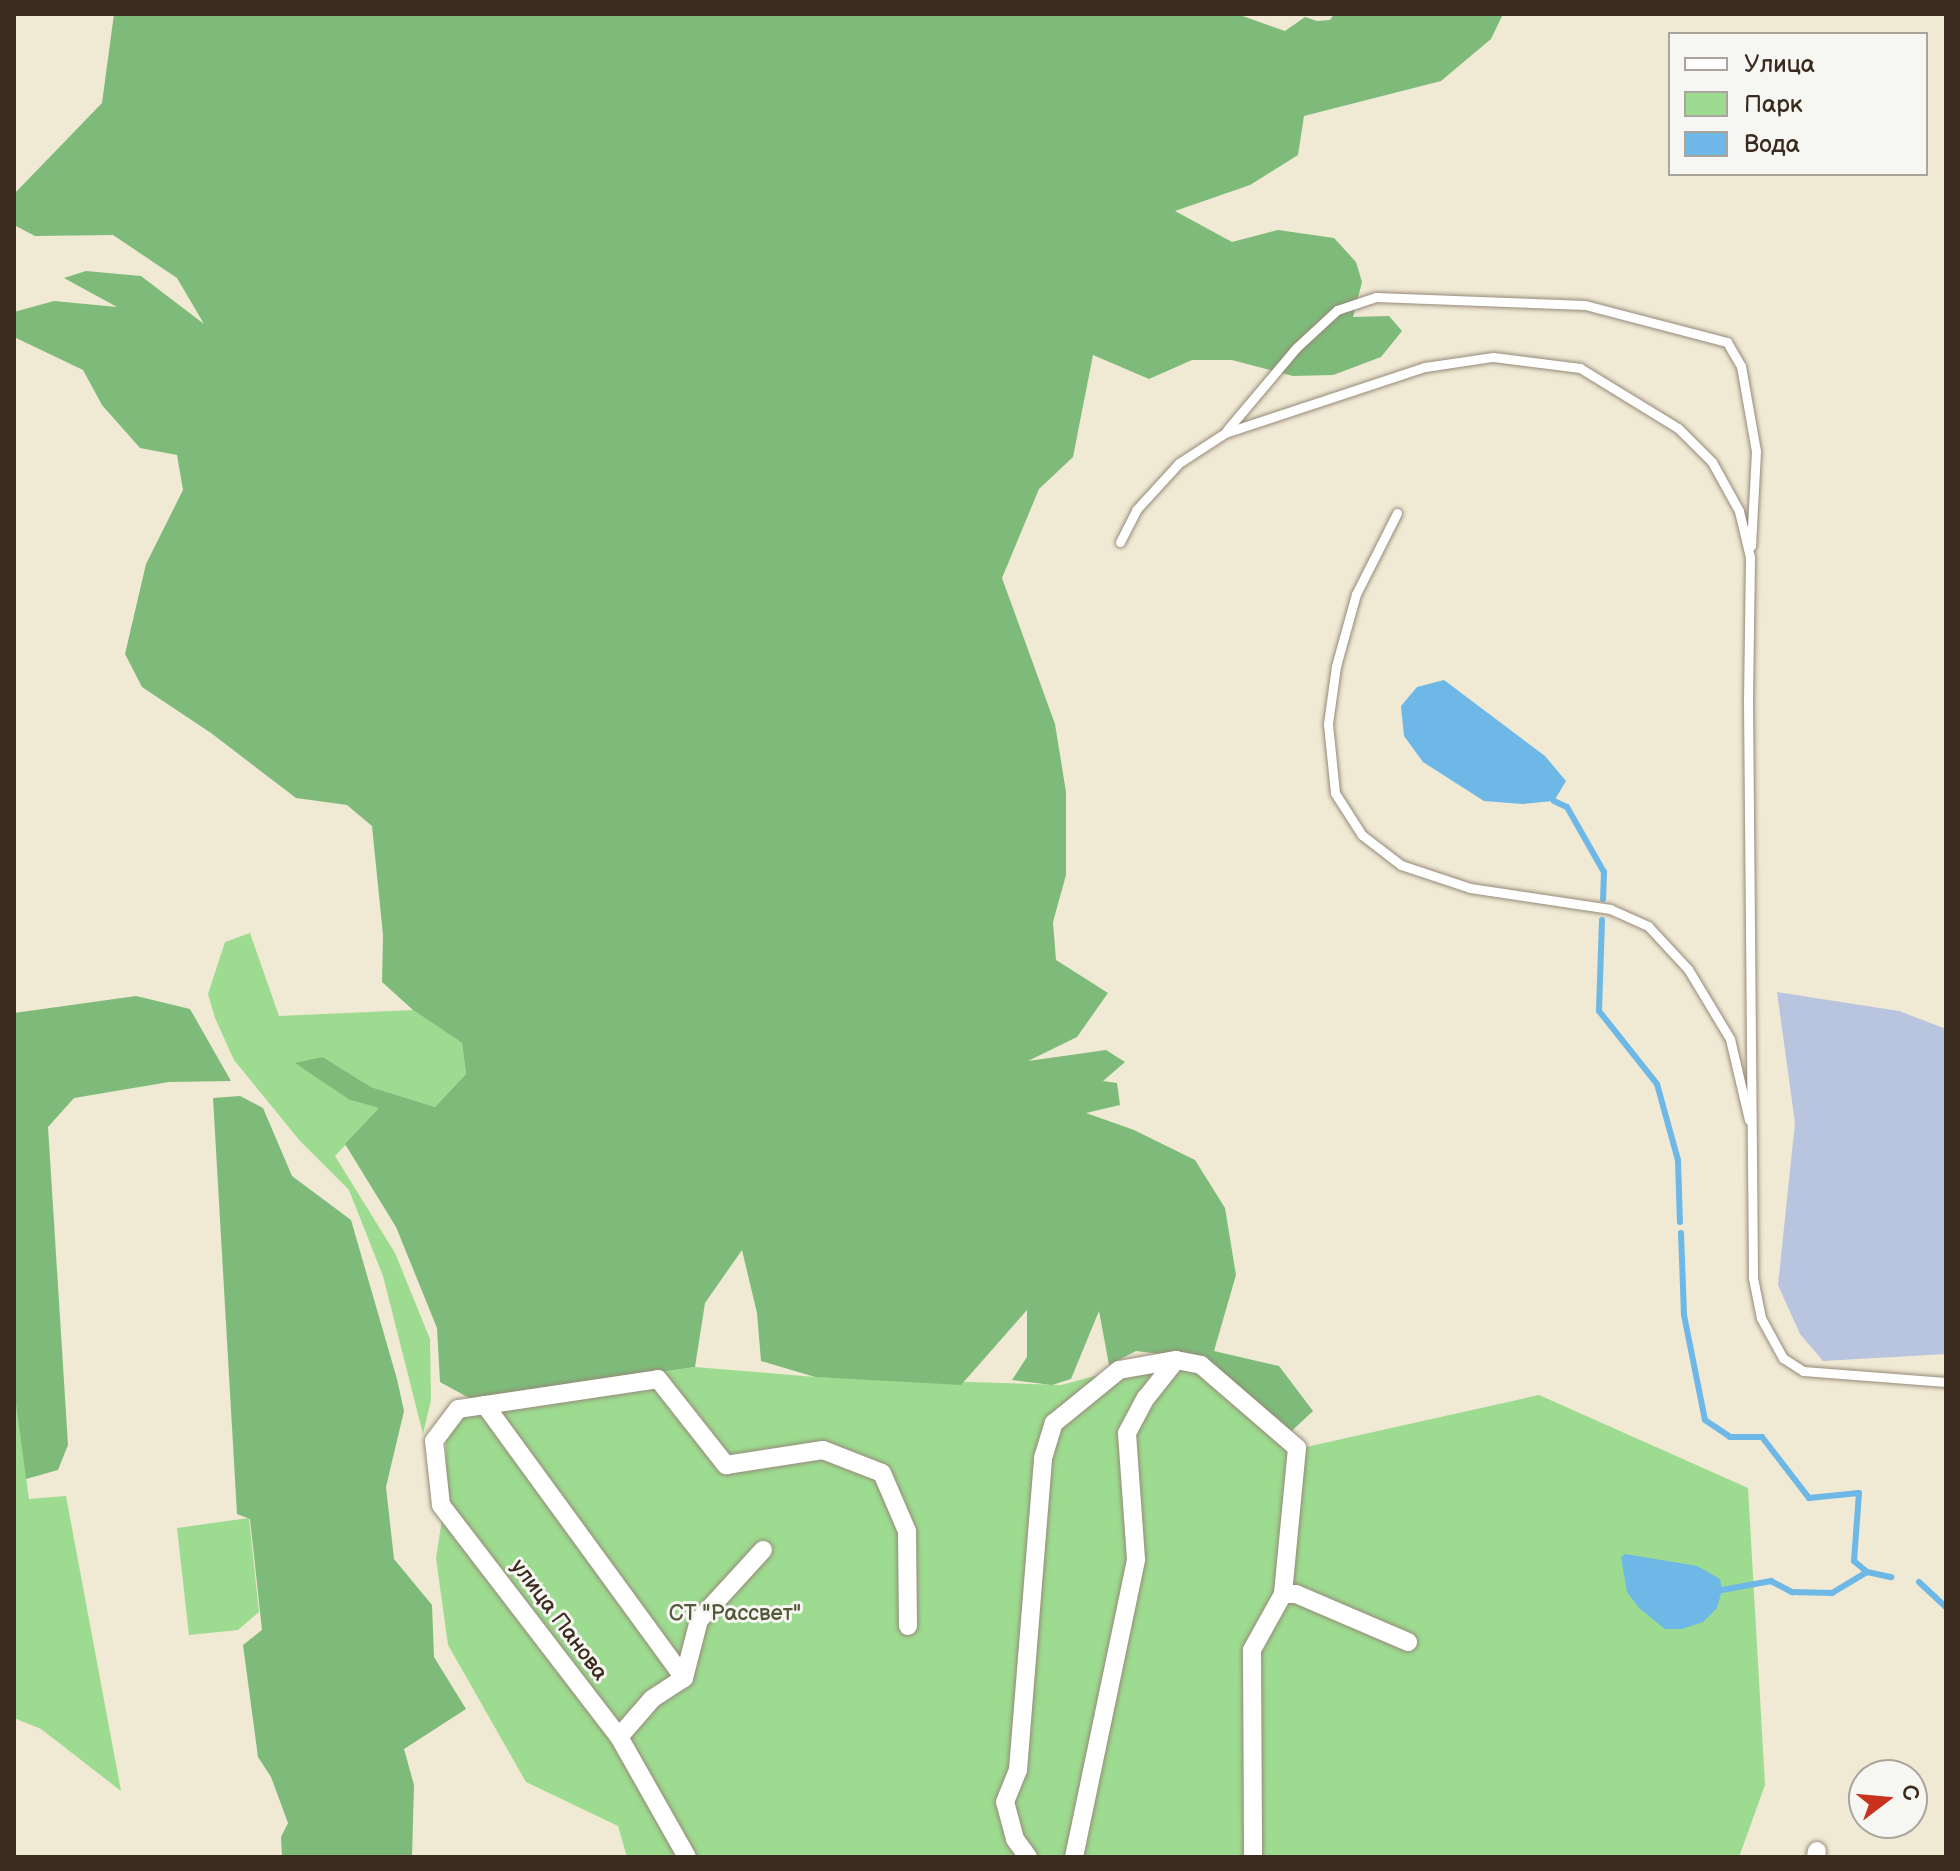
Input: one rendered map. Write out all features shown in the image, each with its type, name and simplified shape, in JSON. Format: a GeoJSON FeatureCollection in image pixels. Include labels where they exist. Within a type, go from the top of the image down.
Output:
{"type":"FeatureCollection","features":[{"type":"Feature","properties":{"kind":"street"},"geometry":{"type":"LineString","coordinates":[[1074,1857],[1136,1559],[1127,1433],[1146,1398],[1176,1360]]}},
{"type":"Feature","properties":{"kind":"street"},"geometry":{"type":"LineString","coordinates":[[1028,1857],[1015,1839],[1005,1802],[1018,1770],[1043,1458],[1054,1423],[1119,1370],[1176,1360],[1201,1365],[1297,1448],[1283,1594],[1252,1650],[1253,1857]]}},
{"type":"Feature","properties":{"kind":"street"},"geometry":{"type":"LineString","coordinates":[[684,1678],[485,1405],[658,1379],[726,1465],[823,1450],[882,1473],[907,1531],[908,1626]]}},
{"type":"Feature","properties":{"kind":"street","name":"улица Панова"},"geometry":{"type":"LineString","coordinates":[[485,1405],[458,1409],[434,1441],[441,1505],[619,1737],[687,1857]]}},
{"type":"Feature","properties":{"kind":"street"},"geometry":{"type":"LineString","coordinates":[[619,1737],[652,1699],[684,1678],[699,1620],[763,1550]]}},
{"type":"Feature","properties":{"kind":"street"},"geometry":{"type":"LineString","coordinates":[[1283,1594],[1296,1594],[1408,1642]]}},
{"type":"Feature","properties":{"kind":"lane"},"geometry":{"type":"LineString","coordinates":[[1225,433],[1296,348],[1337,310],[1376,297],[1585,305],[1727,342],[1741,366],[1756,451],[1750,557],[1748,700],[1753,1278],[1761,1318],[1783,1358],[1803,1371],[1946,1382]]}},
{"type":"Feature","properties":{"kind":"lane"},"geometry":{"type":"LineString","coordinates":[[1120,542],[1136,510],[1179,463],[1225,433],[1425,367],[1493,357],[1580,368],[1678,428],[1712,462],[1739,511],[1750,557]]}},
{"type":"Feature","properties":{"kind":"lane"},"geometry":{"type":"LineString","coordinates":[[1397,513],[1356,594],[1336,666],[1328,724],[1335,793],[1362,835],[1401,865],[1470,888],[1610,909],[1648,926],[1688,969],[1730,1039],[1753,1138]]}},
{"type":"Feature","properties":{"kind":"shaded area"},"geometry":{"type":"Polygon","coordinates":[[[1777,992],[1899,1011],[1946,1029],[1946,1354],[1823,1361],[1800,1334],[1778,1285],[1795,1123],[1777,992]]]}},
{"type":"Feature","properties":{"kind":"green space"},"geometry":{"type":"Polygon","coordinates":[[[114,14],[1237,14],[1285,31],[1305,17],[1317,21],[1330,20],[1334,14],[1503,14],[1491,39],[1441,81],[1304,116],[1298,155],[1250,185],[1175,211],[1232,242],[1278,230],[1334,238],[1356,262],[1362,282],[1353,317],[1389,316],[1402,331],[1381,357],[1333,375],[1293,376],[1232,360],[1192,360],[1149,379],[1093,355],[1073,457],[1039,489],[1002,578],[1055,724],[1066,792],[1066,875],[1053,922],[1056,960],[1108,993],[1077,1037],[1028,1061],[1106,1050],[1125,1062],[1103,1081],[1117,1083],[1120,1105],[1086,1113],[1134,1130],[1195,1160],[1225,1208],[1236,1275],[1214,1351],[1279,1366],[1313,1411],[1282,1440],[1199,1359],[1136,1351],[1109,1365],[1099,1311],[1071,1379],[1052,1385],[1012,1380],[1027,1357],[1027,1310],[961,1385],[815,1377],[761,1361],[757,1313],[742,1250],[705,1303],[695,1367],[471,1399],[440,1382],[437,1328],[396,1227],[345,1144],[379,1108],[350,1100],[295,1063],[323,1057],[371,1087],[435,1107],[466,1074],[462,1043],[413,1010],[382,982],[383,935],[372,826],[347,805],[296,798],[211,733],[142,687],[125,654],[146,564],[183,490],[177,455],[140,448],[102,405],[83,370],[14,337],[14,312],[54,301],[117,307],[64,278],[86,271],[141,276],[204,324],[177,278],[113,235],[35,236],[14,225],[14,194],[102,103],[114,14]]]}},
{"type":"Feature","properties":{"kind":"green space"},"geometry":{"type":"Polygon","coordinates":[[[250,933],[279,1016],[413,1010],[462,1043],[466,1074],[435,1107],[371,1087],[323,1057],[350,1100],[380,1108],[335,1156],[395,1253],[430,1339],[431,1400],[423,1434],[383,1276],[349,1190],[300,1141],[234,1060],[215,1018],[208,994],[225,942],[250,933]]]}},
{"type":"Feature","properties":{"kind":"green space"},"geometry":{"type":"Polygon","coordinates":[[[136,996],[190,1009],[231,1081],[169,1082],[74,1098],[48,1127],[68,1445],[58,1470],[26,1479],[14,1390],[14,1013],[136,996]]]}},
{"type":"Feature","properties":{"kind":"green space"},"geometry":{"type":"Polygon","coordinates":[[[240,1096],[263,1108],[292,1176],[351,1220],[397,1379],[404,1411],[386,1487],[394,1559],[432,1605],[434,1657],[466,1709],[404,1749],[414,1785],[412,1857],[282,1857],[281,1837],[288,1823],[271,1777],[258,1757],[243,1645],[262,1630],[250,1519],[237,1514],[213,1098],[240,1096]]]}},
{"type":"Feature","properties":{"kind":"green space","name":"СТ \"Рассвет\""},"geometry":{"type":"Polygon","coordinates":[[[1174,1355],[1252,1384],[1306,1447],[1539,1395],[1748,1488],[1765,1785],[1739,1857],[627,1857],[618,1826],[526,1782],[448,1645],[436,1558],[446,1494],[446,1431],[471,1399],[695,1367],[815,1377],[1061,1385],[1174,1355]]]}},
{"type":"Feature","properties":{"kind":"green space"},"geometry":{"type":"Polygon","coordinates":[[[14,1390],[29,1499],[66,1496],[121,1791],[41,1729],[14,1718],[14,1390]]]}},
{"type":"Feature","properties":{"kind":"green space"},"geometry":{"type":"Polygon","coordinates":[[[249,1518],[259,1612],[238,1630],[189,1635],[177,1528],[249,1518]]]}},
{"type":"Feature","properties":{"kind":"water"},"geometry":{"type":"Polygon","coordinates":[[[1444,680],[1545,756],[1566,781],[1554,801],[1522,804],[1484,801],[1423,762],[1404,736],[1401,706],[1417,687],[1444,680]]]}},
{"type":"Feature","properties":{"kind":"water"},"geometry":{"type":"Polygon","coordinates":[[[1625,1554],[1697,1566],[1720,1579],[1722,1590],[1717,1608],[1703,1622],[1682,1629],[1665,1629],[1639,1608],[1627,1592],[1621,1557],[1625,1554]]]}},
{"type":"Feature","properties":{"kind":"waterway"},"geometry":{"type":"LineString","coordinates":[[1554,801],[1567,807],[1604,872],[1603,899]]}},
{"type":"Feature","properties":{"kind":"waterway"},"geometry":{"type":"LineString","coordinates":[[1602,920],[1599,1011],[1657,1084],[1678,1160],[1680,1222]]}},
{"type":"Feature","properties":{"kind":"waterway"},"geometry":{"type":"LineString","coordinates":[[1681,1233],[1684,1315],[1705,1420],[1730,1437],[1762,1437],[1809,1498],[1859,1493],[1854,1561],[1867,1572],[1891,1577]]}},
{"type":"Feature","properties":{"kind":"waterway"},"geometry":{"type":"LineString","coordinates":[[1722,1590],[1771,1581],[1792,1592],[1832,1593],[1867,1572]]}},
{"type":"Feature","properties":{"kind":"waterway"},"geometry":{"type":"LineString","coordinates":[[1919,1582],[1946,1607]]}}]}
